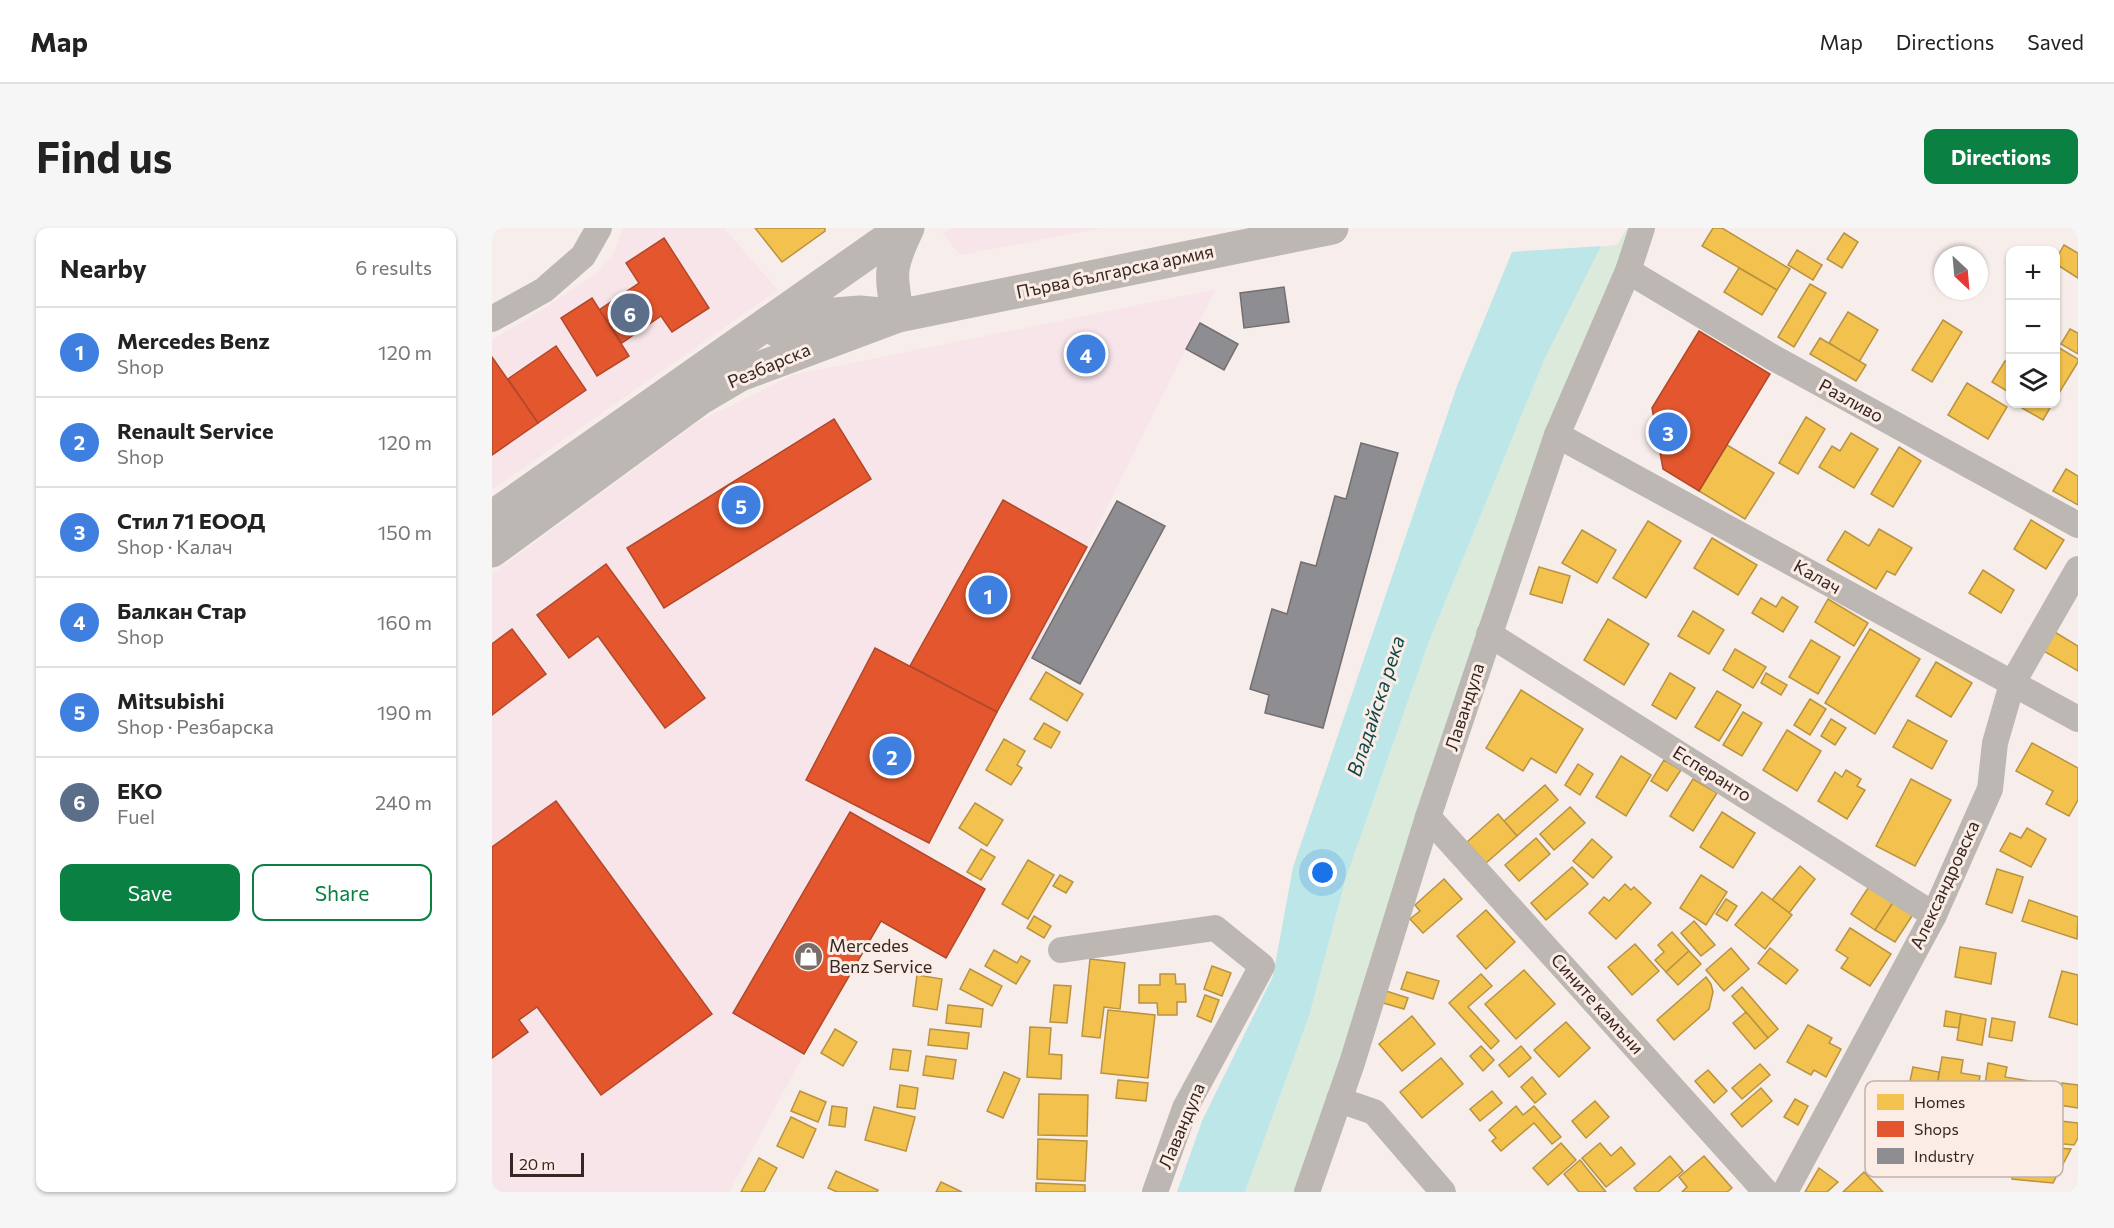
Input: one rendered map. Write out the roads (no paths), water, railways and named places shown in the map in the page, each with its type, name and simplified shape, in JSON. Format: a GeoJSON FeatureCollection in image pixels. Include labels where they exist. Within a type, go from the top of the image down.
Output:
{"type":"FeatureCollection","features":[{"type":"Feature","properties":{"kind":"street"},"geometry":{"type":"LineString","coordinates":[[492,319],[544,290],[583,256],[599,228]]}},
{"type":"Feature","properties":{"kind":"street","name":"Резбарска"},"geometry":{"type":"LineString","coordinates":[[492,517],[903,228]]}},
{"type":"Feature","properties":{"kind":"street"},"geometry":{"type":"LineString","coordinates":[[898,316],[891,280],[895,255],[908,228]]}},
{"type":"Feature","properties":{"kind":"street","name":"Първа българска армия"},"geometry":{"type":"LineString","coordinates":[[898,316],[1332,228]]}},
{"type":"Feature","properties":{"kind":"street","name":"Лавандула"},"geometry":{"type":"LineString","coordinates":[[1307,1192],[1339,1100],[1428,817],[1557,435],[1628,271],[1642,228]]}},
{"type":"Feature","properties":{"kind":"street","name":"Разливо"},"geometry":{"type":"LineString","coordinates":[[1628,271],[1772,357],[2078,525]]}},
{"type":"Feature","properties":{"kind":"street","name":"Резбарска"},"geometry":{"type":"LineString","coordinates":[[743,341],[821,315],[860,312],[898,316]]}},
{"type":"Feature","properties":{"kind":"street","name":"Резбарска"},"geometry":{"type":"LineString","coordinates":[[492,551],[701,398],[740,375],[898,316]]}},
{"type":"Feature","properties":{"kind":"street","name":"Калач"},"geometry":{"type":"LineString","coordinates":[[1557,435],[2078,719]]}},
{"type":"Feature","properties":{"kind":"street","name":"Александровска"},"geometry":{"type":"LineString","coordinates":[[1785,1192],[1934,915],[1990,789],[1995,743],[2012,684],[2078,569]]}},
{"type":"Feature","properties":{"kind":"street","name":"Есперанто"},"geometry":{"type":"LineString","coordinates":[[1489,634],[1934,915]]}},
{"type":"Feature","properties":{"kind":"street","name":"Сините камъни"},"geometry":{"type":"LineString","coordinates":[[1428,817],[1766,1192]]}},
{"type":"Feature","properties":{"kind":"street","name":"Лавандула"},"geometry":{"type":"LineString","coordinates":[[1061,950],[1215,928],[1262,966],[1185,1108],[1155,1192]]}},
{"type":"Feature","properties":{"kind":"street"},"geometry":{"type":"LineString","coordinates":[[1339,1100],[1374,1112],[1443,1192]]}},
{"type":"Feature","properties":{"kind":"water","name":"Владайска река"},"geometry":{"type":"Polygon","coordinates":[[[1524,228],[1610,228],[1545,358],[1428,644],[1346,878],[1309,1016],[1245,1192],[1177,1192],[1202,1121],[1273,976],[1293,867],[1457,386],[1524,228]]]}},
{"type":"Feature","properties":{"kind":"place","name":"EKO"},"geometry":{"type":"Point","coordinates":[630,313]}},
{"type":"Feature","properties":{"kind":"place","name":"Балкан Стар"},"geometry":{"type":"Point","coordinates":[1086,354]}},
{"type":"Feature","properties":{"kind":"place","name":"Стил 71 ЕООД"},"geometry":{"type":"Point","coordinates":[1668,432]}},
{"type":"Feature","properties":{"kind":"place","name":"Mitsubishi"},"geometry":{"type":"Point","coordinates":[741,505]}},
{"type":"Feature","properties":{"kind":"place","name":"Mercedes Benz"},"geometry":{"type":"Point","coordinates":[988,595]}},
{"type":"Feature","properties":{"kind":"place","name":"Renault Service"},"geometry":{"type":"Point","coordinates":[892,756]}},
{"type":"Feature","properties":{"kind":"place","name":"Mercedes Benz Service"},"geometry":{"type":"Point","coordinates":[808,956]}}]}
